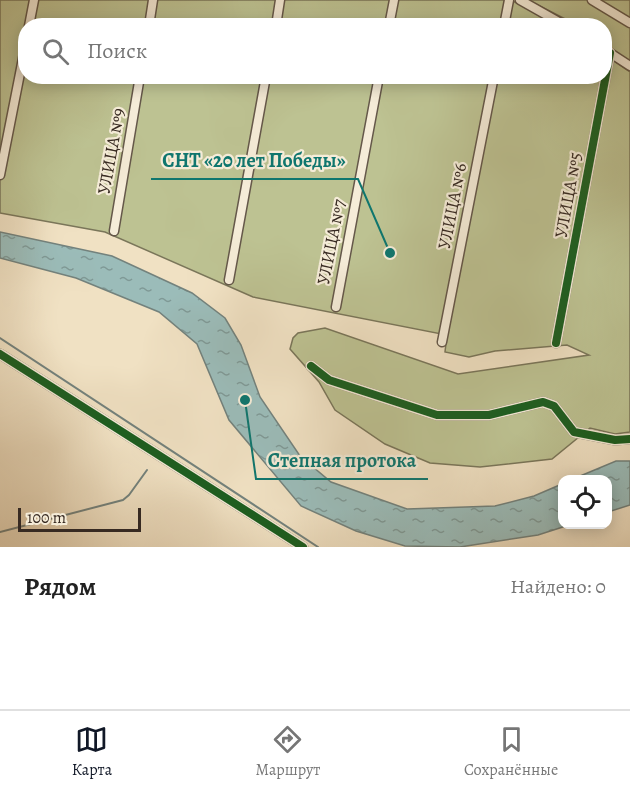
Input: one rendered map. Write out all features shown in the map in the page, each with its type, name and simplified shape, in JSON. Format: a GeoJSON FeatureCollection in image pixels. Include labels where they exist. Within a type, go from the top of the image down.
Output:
{"type":"FeatureCollection","features":[{"type":"Feature","properties":{"kind":"street"},"geometry":{"type":"LineString","coordinates":[[31,18],[34,0]]}},
{"type":"Feature","properties":{"kind":"street"},"geometry":{"type":"LineString","coordinates":[[150,18],[153,0]]}},
{"type":"Feature","properties":{"kind":"street"},"geometry":{"type":"LineString","coordinates":[[277,18],[280,0]]}},
{"type":"Feature","properties":{"kind":"street"},"geometry":{"type":"LineString","coordinates":[[390,18],[393,0]]}},
{"type":"Feature","properties":{"kind":"street"},"geometry":{"type":"LineString","coordinates":[[506,18],[509,0]]}},
{"type":"Feature","properties":{"kind":"street"},"geometry":{"type":"LineString","coordinates":[[520,0],[552,18]]}},
{"type":"Feature","properties":{"kind":"street"},"geometry":{"type":"LineString","coordinates":[[592,0],[630,23]]}},
{"type":"Feature","properties":{"kind":"street"},"geometry":{"type":"LineString","coordinates":[[612,54],[630,66]]}},
{"type":"Feature","properties":{"kind":"street"},"geometry":{"type":"LineString","coordinates":[[0,175],[18,84]]}},
{"type":"Feature","properties":{"kind":"street","name":"УЛИЦА №9"},"geometry":{"type":"LineString","coordinates":[[114,231],[139,84]]}},
{"type":"Feature","properties":{"kind":"street"},"geometry":{"type":"LineString","coordinates":[[229,280],[266,84]]}},
{"type":"Feature","properties":{"kind":"street","name":"УЛИЦА №7"},"geometry":{"type":"LineString","coordinates":[[336,307],[378,84]]}},
{"type":"Feature","properties":{"kind":"street","name":"УЛИЦА №6"},"geometry":{"type":"LineString","coordinates":[[442,342],[492,84]]}},
{"type":"Feature","properties":{"kind":"street","name":"УЛИЦА №5"},"geometry":{"type":"LineString","coordinates":[[556,343],[601,84]]}},
{"type":"Feature","properties":{"kind":"street"},"geometry":{"type":"LineString","coordinates":[[0,354],[303,547]]}},
{"type":"Feature","properties":{"kind":"street"},"geometry":{"type":"LineString","coordinates":[[311,366],[329,380],[437,415],[489,415],[543,402],[554,405],[574,432],[615,441],[630,439]]}},
{"type":"Feature","properties":{"kind":"green space"},"geometry":{"type":"Polygon","coordinates":[[[0,0],[510,0],[546,18],[18,18],[18,84],[612,84],[612,60],[630,72],[630,432],[615,434],[590,428],[552,459],[480,467],[430,463],[385,444],[335,410],[319,382],[290,349],[293,338],[298,333],[325,328],[458,374],[589,355],[567,345],[495,351],[469,357],[445,352],[447,335],[253,297],[105,232],[0,213],[0,0]]]}},
{"type":"Feature","properties":{"kind":"green space"},"geometry":{"type":"Polygon","coordinates":[[[528,0],[630,0],[630,62],[612,49],[612,18],[563,18],[528,0]]]}},
{"type":"Feature","properties":{"kind":"water"},"geometry":{"type":"Polygon","coordinates":[[[0,232],[112,256],[192,293],[225,318],[241,345],[260,397],[300,456],[331,482],[407,509],[495,506],[534,496],[558,486],[558,529],[538,535],[460,547],[405,546],[356,531],[301,506],[229,420],[197,344],[159,312],[76,278],[0,258],[0,232]]]}},
{"type":"Feature","properties":{"kind":"water"},"geometry":{"type":"Polygon","coordinates":[[[616,461],[630,461],[630,505],[612,511],[612,475],[583,475],[616,461]]]}},
{"type":"Feature","properties":{"kind":"waterway"},"geometry":{"type":"LineString","coordinates":[[0,338],[318,547]]}},
{"type":"Feature","properties":{"kind":"waterway"},"geometry":{"type":"LineString","coordinates":[[0,532],[123,500],[147,470]]}},
{"type":"Feature","properties":{"kind":"cycle path"},"geometry":{"type":"LineString","coordinates":[[556,343],[604,84]]}},
{"type":"Feature","properties":{"kind":"cycle path"},"geometry":{"type":"LineString","coordinates":[[0,354],[303,547]]}},
{"type":"Feature","properties":{"kind":"cycle path"},"geometry":{"type":"LineString","coordinates":[[311,366],[329,380],[437,415],[489,415],[543,402],[554,406],[574,432],[615,440],[630,439]]}},
{"type":"Feature","properties":{"kind":"place","name":"СНТ «20 лет Победы»"},"geometry":{"type":"Point","coordinates":[390,253]}},
{"type":"Feature","properties":{"kind":"place","name":"Степная протока"},"geometry":{"type":"Point","coordinates":[245,400]}}]}
